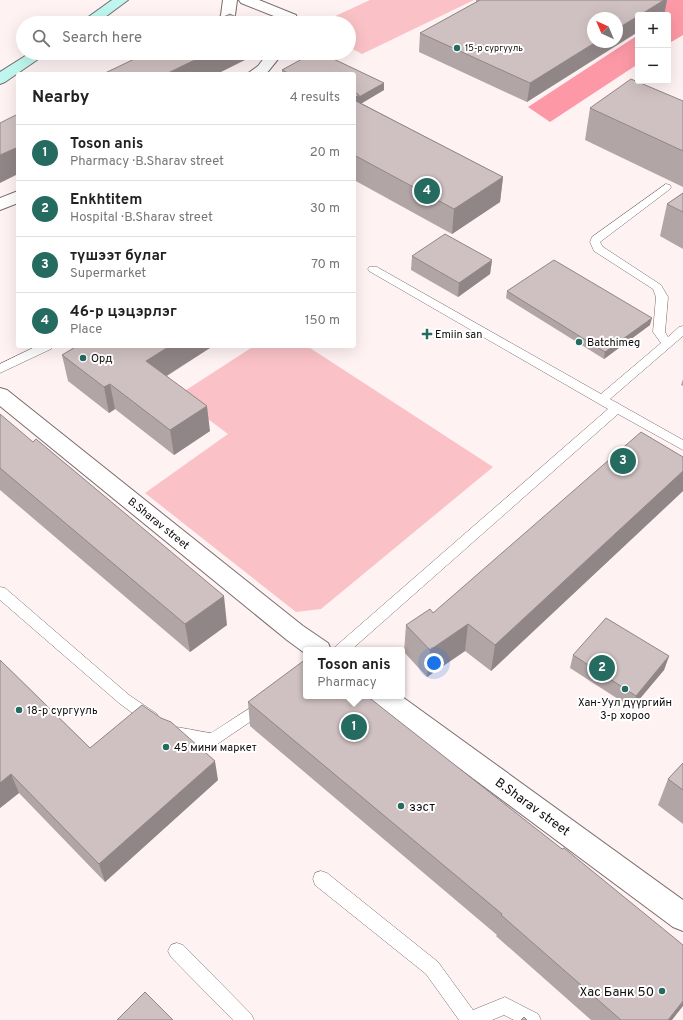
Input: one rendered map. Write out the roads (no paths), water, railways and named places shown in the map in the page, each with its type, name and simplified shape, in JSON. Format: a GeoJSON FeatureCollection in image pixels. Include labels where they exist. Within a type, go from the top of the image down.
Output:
{"type":"FeatureCollection","features":[{"type":"Feature","properties":{"kind":"main road"},"geometry":{"type":"LineString","coordinates":[[97,16],[121,0]]}},
{"type":"Feature","properties":{"kind":"main road"},"geometry":{"type":"LineString","coordinates":[[0,79],[29,60]]}},
{"type":"Feature","properties":{"kind":"street"},"geometry":{"type":"LineString","coordinates":[[230,0],[230,16]]}},
{"type":"Feature","properties":{"kind":"street"},"geometry":{"type":"LineString","coordinates":[[246,0],[287,16]]}},
{"type":"Feature","properties":{"kind":"street"},"geometry":{"type":"LineString","coordinates":[[258,72],[263,69],[270,60]]}},
{"type":"Feature","properties":{"kind":"street"},"geometry":{"type":"LineString","coordinates":[[0,205],[16,197]]}},
{"type":"Feature","properties":{"kind":"street","name":"B.Sharav street"},"geometry":{"type":"LineString","coordinates":[[0,395],[289,628],[315,647]]}},
{"type":"Feature","properties":{"kind":"street","name":"B.Sharav street"},"geometry":{"type":"LineString","coordinates":[[386,699],[683,917]]}},
{"type":"Feature","properties":{"kind":"lane"},"geometry":{"type":"LineString","coordinates":[[666,187],[596,239],[595,242],[598,249],[657,287],[662,297],[659,332],[667,344]]}},
{"type":"Feature","properties":{"kind":"lane"},"geometry":{"type":"LineString","coordinates":[[373,269],[683,446]]}},
{"type":"Feature","properties":{"kind":"lane"},"geometry":{"type":"LineString","coordinates":[[602,399],[683,330]]}},
{"type":"Feature","properties":{"kind":"lane"},"geometry":{"type":"LineString","coordinates":[[0,369],[43,348]]}},
{"type":"Feature","properties":{"kind":"lane"},"geometry":{"type":"LineString","coordinates":[[344,647],[617,408]]}},
{"type":"Feature","properties":{"kind":"lane"},"geometry":{"type":"LineString","coordinates":[[0,592],[124,698],[170,732],[184,736],[213,740],[275,697]]}},
{"type":"Feature","properties":{"kind":"lane"},"geometry":{"type":"LineString","coordinates":[[321,879],[432,968],[470,1020],[505,1006],[532,1020]]}},
{"type":"Feature","properties":{"kind":"lane"},"geometry":{"type":"LineString","coordinates":[[177,951],[245,1020]]}},
{"type":"Feature","properties":{"kind":"place","name":"15-р сургууль"},"geometry":{"type":"Point","coordinates":[457,48]}},
{"type":"Feature","properties":{"kind":"place","name":"46-р цэцэрлэг"},"geometry":{"type":"Point","coordinates":[427,191]}},
{"type":"Feature","properties":{"kind":"place","name":"Emiin san"},"geometry":{"type":"Point","coordinates":[427,334]}},
{"type":"Feature","properties":{"kind":"place","name":"Batchimeg"},"geometry":{"type":"Point","coordinates":[579,342]}},
{"type":"Feature","properties":{"kind":"place","name":"Орд"},"geometry":{"type":"Point","coordinates":[83,358]}},
{"type":"Feature","properties":{"kind":"place","name":"түшээт булаг"},"geometry":{"type":"Point","coordinates":[623,461]}},
{"type":"Feature","properties":{"kind":"place","name":"Enkhtitem"},"geometry":{"type":"Point","coordinates":[602,668]}},
{"type":"Feature","properties":{"kind":"place","name":"Хан-Уул дүүргийн 3-р хороо"},"geometry":{"type":"Point","coordinates":[625,689]}},
{"type":"Feature","properties":{"kind":"place","name":"18-р сургууль"},"geometry":{"type":"Point","coordinates":[19,710]}},
{"type":"Feature","properties":{"kind":"place","name":"Toson anis"},"geometry":{"type":"Point","coordinates":[354,727]}},
{"type":"Feature","properties":{"kind":"place","name":"45 мини маркет"},"geometry":{"type":"Point","coordinates":[166,747]}},
{"type":"Feature","properties":{"kind":"place","name":"зэст"},"geometry":{"type":"Point","coordinates":[401,806]}},
{"type":"Feature","properties":{"kind":"place","name":"Хас Банк 50"},"geometry":{"type":"Point","coordinates":[662,991]}}]}
